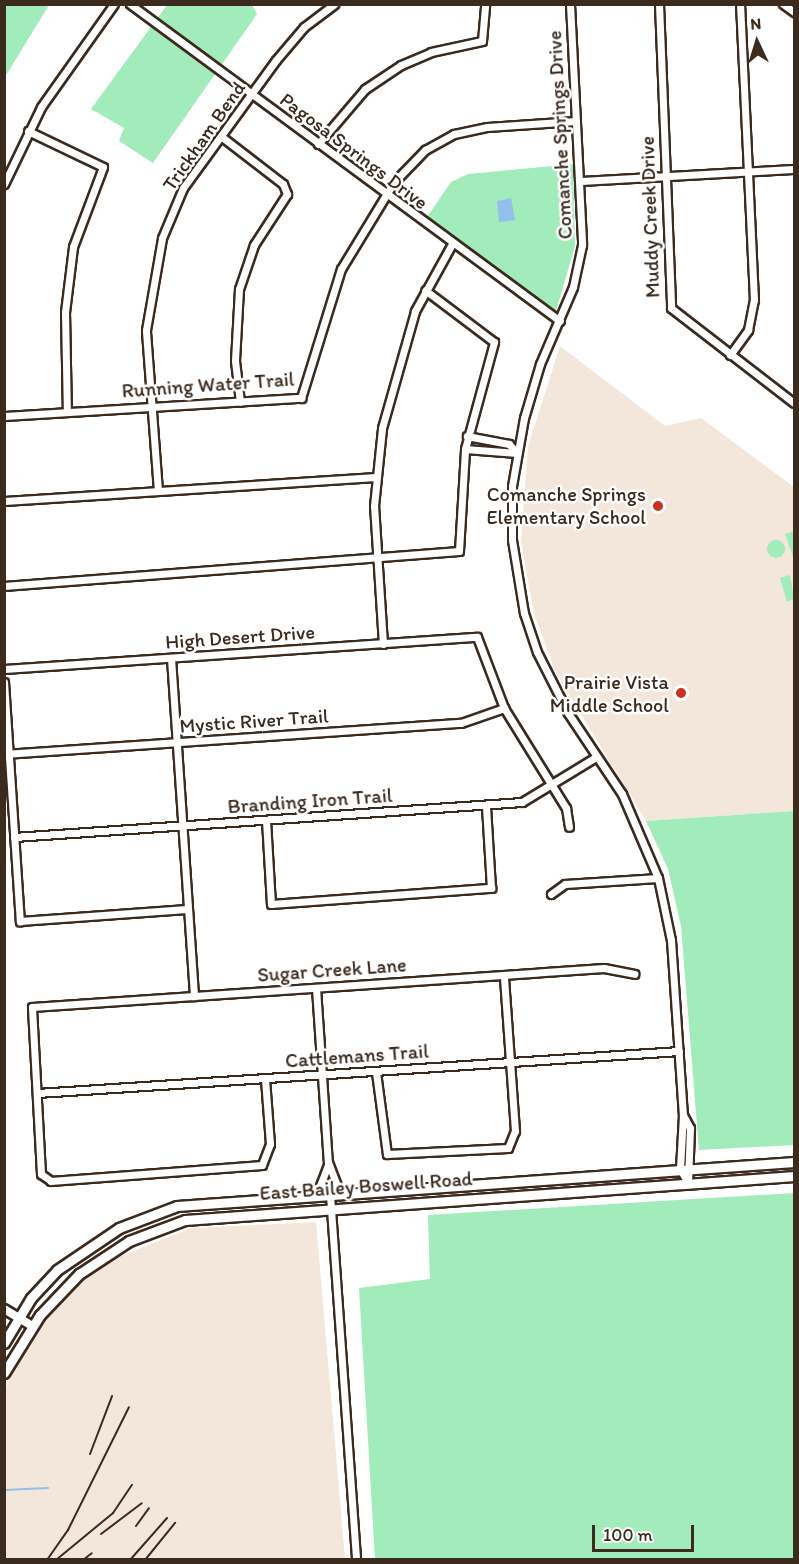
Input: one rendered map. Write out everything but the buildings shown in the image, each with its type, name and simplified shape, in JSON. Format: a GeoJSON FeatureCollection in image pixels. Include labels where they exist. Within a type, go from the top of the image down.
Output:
{"type":"FeatureCollection","features":[{"type":"Feature","properties":{"kind":"main road","name":"East Bailey Boswell Road"},"geometry":{"type":"LineString","coordinates":[[4,1343],[57,1270],[103,1237],[147,1215],[208,1201],[335,1195],[795,1162]]}},
{"type":"Feature","properties":{"kind":"main road","name":"East Bailey Boswell Road"},"geometry":{"type":"LineString","coordinates":[[4,1373],[32,1326],[90,1265],[156,1229],[214,1214],[795,1176]]}},
{"type":"Feature","properties":{"kind":"street"},"geometry":{"type":"LineString","coordinates":[[4,184],[28,131],[114,4]]}},
{"type":"Feature","properties":{"kind":"street","name":"Pagosa Springs Drive"},"geometry":{"type":"LineString","coordinates":[[130,4],[452,244],[560,321]]}},
{"type":"Feature","properties":{"kind":"street"},"geometry":{"type":"LineString","coordinates":[[318,144],[365,89],[401,65],[431,52],[482,41],[485,4]]}},
{"type":"Feature","properties":{"kind":"street","name":"Comanche Springs Drive"},"geometry":{"type":"LineString","coordinates":[[570,4],[580,181],[581,255],[560,321],[537,372],[517,453],[512,531],[524,613],[551,682],[628,805],[657,878],[671,940],[683,1115],[680,1169]]}},
{"type":"Feature","properties":{"kind":"street","name":"Muddy Creek Drive"},"geometry":{"type":"LineString","coordinates":[[659,4],[671,308],[795,404]]}},
{"type":"Feature","properties":{"kind":"street"},"geometry":{"type":"LineString","coordinates":[[730,355],[748,330],[754,309],[750,171],[740,4]]}},
{"type":"Feature","properties":{"kind":"street"},"geometry":{"type":"LineString","coordinates":[[783,4],[795,12]]}},
{"type":"Feature","properties":{"kind":"street","name":"Trickham Bend"},"geometry":{"type":"LineString","coordinates":[[158,491],[146,330],[154,269],[183,188],[304,27],[333,5]]}},
{"type":"Feature","properties":{"kind":"street","name":"Running Water Trail"},"geometry":{"type":"LineString","coordinates":[[4,416],[301,398],[341,269],[386,195],[425,150],[454,134],[576,121]]}},
{"type":"Feature","properties":{"kind":"street"},"geometry":{"type":"LineString","coordinates":[[28,131],[103,167],[73,247],[65,312],[68,411]]}},
{"type":"Feature","properties":{"kind":"street"},"geometry":{"type":"LineString","coordinates":[[222,137],[283,184],[287,194],[254,245],[239,289],[235,330],[240,402]]}},
{"type":"Feature","properties":{"kind":"street"},"geometry":{"type":"LineString","coordinates":[[580,181],[795,169]]}},
{"type":"Feature","properties":{"kind":"street"},"geometry":{"type":"LineString","coordinates":[[383,644],[377,560],[376,477],[390,392],[425,290],[452,244]]}},
{"type":"Feature","properties":{"kind":"street"},"geometry":{"type":"LineString","coordinates":[[4,586],[377,560],[459,551],[467,436],[494,342],[425,290]]}},
{"type":"Feature","properties":{"kind":"street"},"geometry":{"type":"LineString","coordinates":[[467,436],[509,444],[517,453]]}},
{"type":"Feature","properties":{"kind":"street"},"geometry":{"type":"LineString","coordinates":[[465,449],[517,453]]}},
{"type":"Feature","properties":{"kind":"street"},"geometry":{"type":"LineString","coordinates":[[4,501],[376,477]]}},
{"type":"Feature","properties":{"kind":"street","name":"High Desert Drive"},"geometry":{"type":"LineString","coordinates":[[4,669],[477,637],[504,708]]}},
{"type":"Feature","properties":{"kind":"street"},"geometry":{"type":"LineString","coordinates":[[171,658],[194,996]]}},
{"type":"Feature","properties":{"kind":"street"},"geometry":{"type":"LineString","coordinates":[[4,682],[6,754],[20,921],[187,909]]}},
{"type":"Feature","properties":{"kind":"street"},"geometry":{"type":"LineString","coordinates":[[504,708],[566,808],[568,826]]}},
{"type":"Feature","properties":{"kind":"street","name":"Mystic River Trail"},"geometry":{"type":"LineString","coordinates":[[6,754],[461,723],[504,708]]}},
{"type":"Feature","properties":{"kind":"street","name":"Branding Iron Trail"},"geometry":{"type":"LineString","coordinates":[[14,837],[522,802],[552,787],[596,757]]}},
{"type":"Feature","properties":{"kind":"street"},"geometry":{"type":"LineString","coordinates":[[266,820],[271,904],[491,888],[486,806]]}},
{"type":"Feature","properties":{"kind":"street"},"geometry":{"type":"LineString","coordinates":[[551,894],[565,884],[657,878]]}},
{"type":"Feature","properties":{"kind":"street","name":"Sugar Creek Lane"},"geometry":{"type":"LineString","coordinates":[[37,1093],[32,1007],[611,968],[634,974]]}},
{"type":"Feature","properties":{"kind":"street"},"geometry":{"type":"LineString","coordinates":[[376,1072],[387,1154],[503,1150],[513,1143],[504,976]]}},
{"type":"Feature","properties":{"kind":"street"},"geometry":{"type":"LineString","coordinates":[[316,988],[328,1162],[335,1195],[331,1206],[356,1560]]}},
{"type":"Feature","properties":{"kind":"street","name":"Cattlemans Trail"},"geometry":{"type":"LineString","coordinates":[[37,1093],[679,1051]]}},
{"type":"Feature","properties":{"kind":"street"},"geometry":{"type":"LineString","coordinates":[[37,1093],[41,1174],[51,1181],[262,1165],[270,1144],[265,1079]]}},
{"type":"Feature","properties":{"kind":"street","name":"Comanche Springs Drive"},"geometry":{"type":"LineString","coordinates":[[683,1115],[690,1128],[693,1168],[688,1183]]}},
{"type":"Feature","properties":{"kind":"street"},"geometry":{"type":"LineString","coordinates":[[316,1196],[328,1162]]}},
{"type":"Feature","properties":{"kind":"street"},"geometry":{"type":"LineString","coordinates":[[680,1169],[688,1183]]}},
{"type":"Feature","properties":{"kind":"street"},"geometry":{"type":"LineString","coordinates":[[4,1309],[32,1326]]}},
{"type":"Feature","properties":{"kind":"shaded area"},"geometry":{"type":"Polygon","coordinates":[[[560,346],[665,426],[701,418],[794,487],[794,811],[646,821],[555,671],[534,614],[521,541],[528,446],[560,346]]]}},
{"type":"Feature","properties":{"kind":"shaded area"},"geometry":{"type":"Polygon","coordinates":[[[316,1222],[345,1559],[5,1560],[5,1388],[32,1337],[70,1291],[104,1263],[191,1228],[316,1222]]]}},
{"type":"Feature","properties":{"kind":"green space"},"geometry":{"type":"Polygon","coordinates":[[[4,5],[49,5],[5,77],[4,5]]]}},
{"type":"Feature","properties":{"kind":"green space"},"geometry":{"type":"Polygon","coordinates":[[[167,5],[252,5],[257,14],[153,163],[119,141],[124,128],[91,109],[167,5]]]}},
{"type":"Feature","properties":{"kind":"green space"},"geometry":{"type":"Polygon","coordinates":[[[573,164],[575,246],[556,311],[427,217],[451,182],[468,174],[573,164]]]}},
{"type":"Feature","properties":{"kind":"green space"},"geometry":{"type":"Polygon","coordinates":[[[794,531],[794,556],[793,557],[785,534],[794,531]]]}},
{"type":"Feature","properties":{"kind":"green space"},"geometry":{"type":"Polygon","coordinates":[[[772,540],[780,540],[785,545],[783,556],[772,558],[767,553],[767,545],[772,540]]]}},
{"type":"Feature","properties":{"kind":"green space"},"geometry":{"type":"Polygon","coordinates":[[[790,575],[794,599],[787,602],[780,578],[790,575]]]}},
{"type":"Feature","properties":{"kind":"green space"},"geometry":{"type":"Polygon","coordinates":[[[794,811],[794,1145],[699,1150],[681,926],[668,869],[646,821],[794,811]]]}},
{"type":"Feature","properties":{"kind":"green space"},"geometry":{"type":"Polygon","coordinates":[[[794,1193],[794,1559],[375,1559],[359,1288],[430,1279],[428,1215],[794,1193]]]}},
{"type":"Feature","properties":{"kind":"water"},"geometry":{"type":"Polygon","coordinates":[[[511,198],[515,220],[499,222],[497,201],[511,198]]]}},
{"type":"Feature","properties":{"kind":"waterway"},"geometry":{"type":"LineString","coordinates":[[4,1490],[48,1488]]}},
{"type":"Feature","properties":{"kind":"railway"},"geometry":{"type":"LineString","coordinates":[[90,1454],[112,1396]]}},
{"type":"Feature","properties":{"kind":"railway"},"geometry":{"type":"LineString","coordinates":[[47,1560],[68,1530],[129,1407]]}},
{"type":"Feature","properties":{"kind":"railway"},"geometry":{"type":"LineString","coordinates":[[56,1560],[113,1513],[132,1485]]}},
{"type":"Feature","properties":{"kind":"railway"},"geometry":{"type":"LineString","coordinates":[[101,1534],[142,1503]]}},
{"type":"Feature","properties":{"kind":"railway"},"geometry":{"type":"LineString","coordinates":[[136,1526],[149,1508]]}},
{"type":"Feature","properties":{"kind":"railway"},"geometry":{"type":"LineString","coordinates":[[130,1560],[167,1518]]}},
{"type":"Feature","properties":{"kind":"railway"},"geometry":{"type":"LineString","coordinates":[[145,1560],[175,1523]]}},
{"type":"Feature","properties":{"kind":"railway"},"geometry":{"type":"LineString","coordinates":[[83,1560],[92,1553]]}},
{"type":"Feature","properties":{"kind":"place","name":"Comanche Springs Elementary School"},"geometry":{"type":"Point","coordinates":[658,506]}},
{"type":"Feature","properties":{"kind":"place","name":"Prairie Vista Middle School"},"geometry":{"type":"Point","coordinates":[681,693]}}]}
